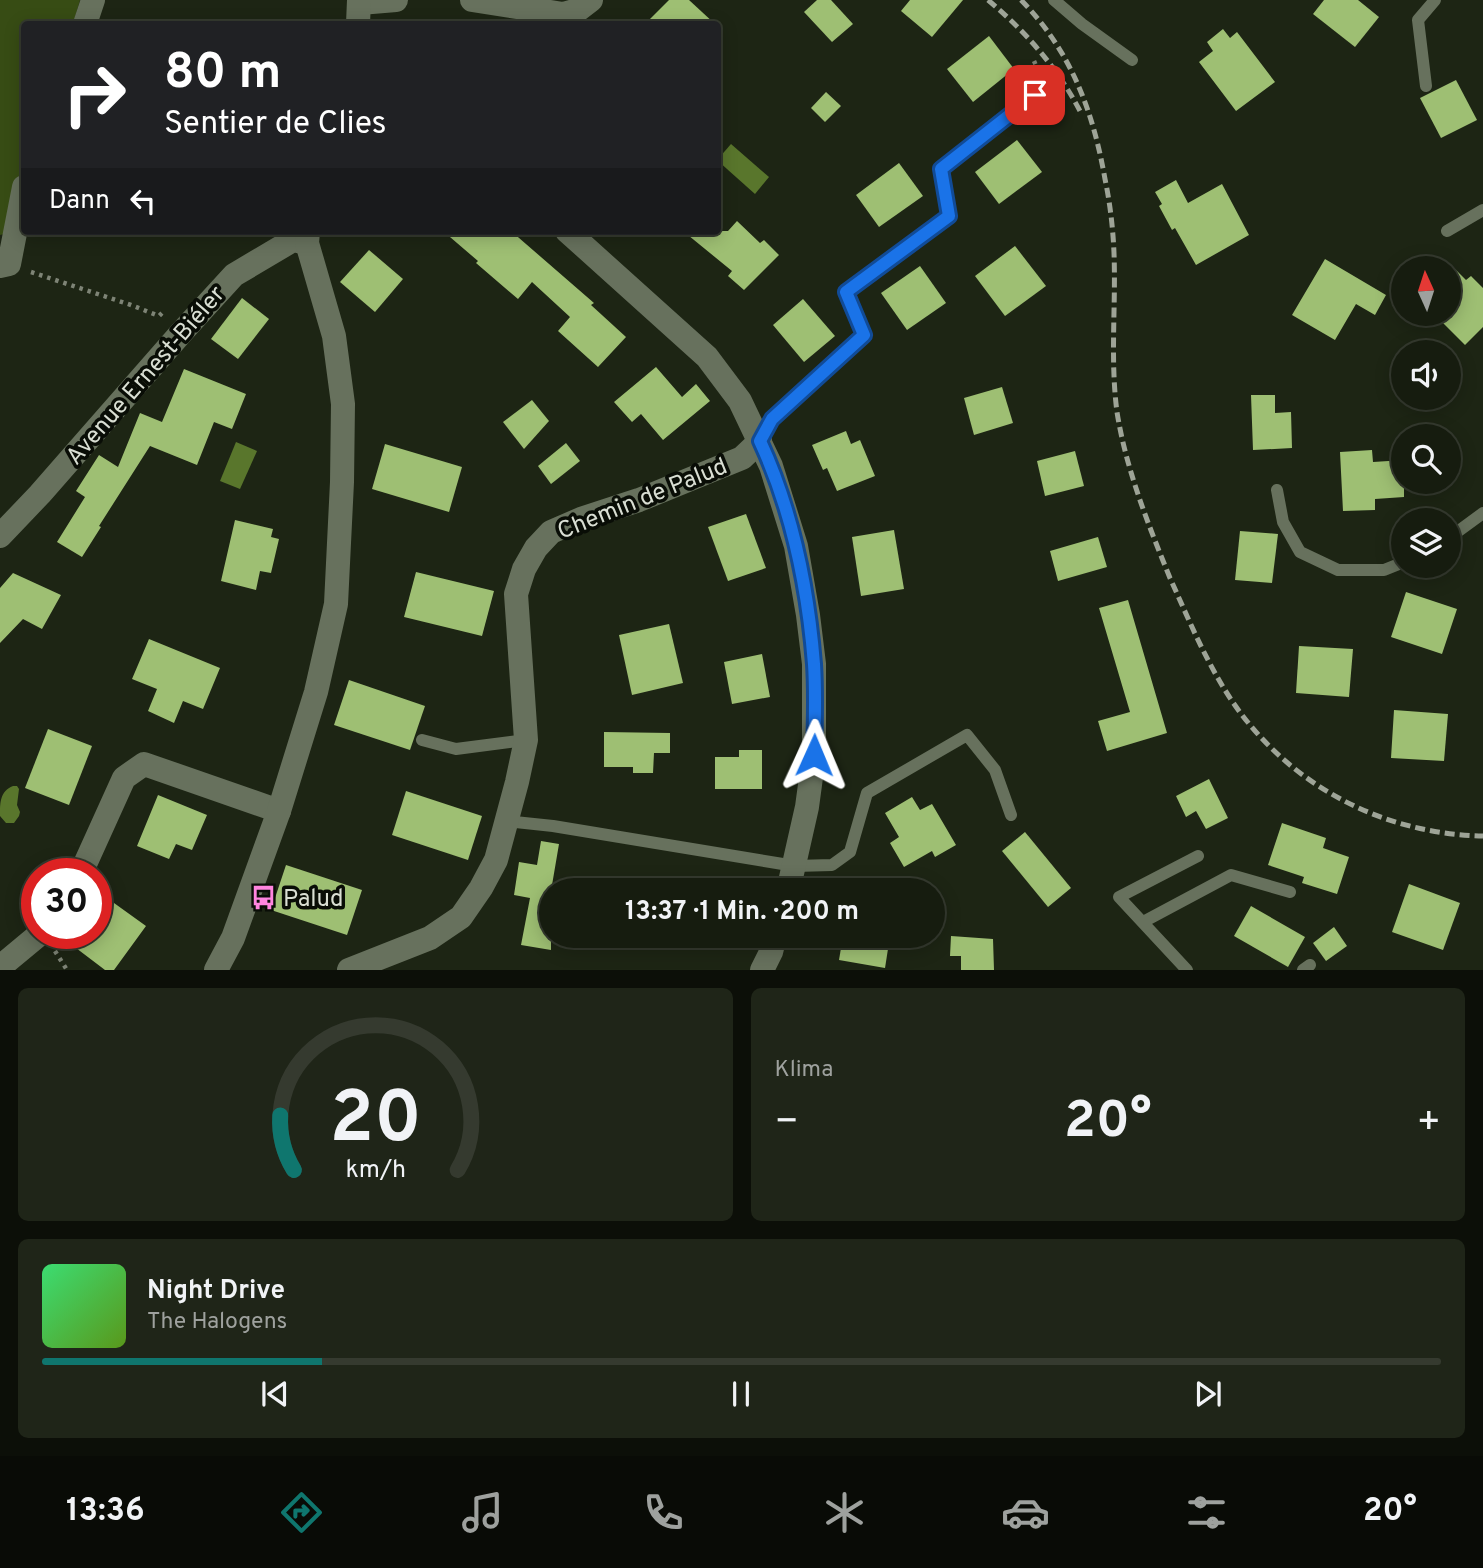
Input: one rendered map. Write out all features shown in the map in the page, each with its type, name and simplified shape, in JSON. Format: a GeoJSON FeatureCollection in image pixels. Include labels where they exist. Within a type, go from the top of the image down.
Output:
{"type":"FeatureCollection","features":[{"type":"Feature","properties":{"kind":"street"},"geometry":{"type":"LineString","coordinates":[[86,21],[93,0]]}},
{"type":"Feature","properties":{"kind":"street"},"geometry":{"type":"LineString","coordinates":[[359,9],[396,0]]}},
{"type":"Feature","properties":{"kind":"street"},"geometry":{"type":"LineString","coordinates":[[472,0],[563,14],[578,10],[591,0]]}},
{"type":"Feature","properties":{"kind":"street"},"geometry":{"type":"LineString","coordinates":[[4,265],[21,199]]}},
{"type":"Feature","properties":{"kind":"street"},"geometry":{"type":"LineString","coordinates":[[571,235],[707,357],[740,401],[771,466],[796,546],[814,664],[814,755],[807,807],[791,878]]}},
{"type":"Feature","properties":{"kind":"street"},"geometry":{"type":"LineString","coordinates":[[216,970],[233,938],[279,811],[316,692],[336,604],[343,404],[334,336],[307,237]]}},
{"type":"Feature","properties":{"kind":"street","name":"Avenue Ernest-Biéler"},"geometry":{"type":"LineString","coordinates":[[0,536],[234,275],[293,240],[307,237]]}},
{"type":"Feature","properties":{"kind":"street","name":"Chemin de Palud"},"geometry":{"type":"LineString","coordinates":[[349,970],[430,938],[461,917],[496,860],[526,740],[516,594],[524,569],[536,548],[551,532],[742,458],[760,441]]}},
{"type":"Feature","properties":{"kind":"street"},"geometry":{"type":"LineString","coordinates":[[88,858],[124,778],[144,764],[279,811]]}},
{"type":"Feature","properties":{"kind":"street"},"geometry":{"type":"LineString","coordinates":[[762,970],[772,948]]}},
{"type":"Feature","properties":{"kind":"street"},"geometry":{"type":"LineString","coordinates":[[0,967],[22,949]]}},
{"type":"Feature","properties":{"kind":"lane"},"geometry":{"type":"LineString","coordinates":[[1054,0],[1132,60]]}},
{"type":"Feature","properties":{"kind":"lane"},"geometry":{"type":"LineString","coordinates":[[1426,86],[1418,20],[1435,0]]}},
{"type":"Feature","properties":{"kind":"lane"},"geometry":{"type":"LineString","coordinates":[[760,441],[772,419],[864,335],[846,292],[949,216],[941,169],[1035,95]]}},
{"type":"Feature","properties":{"kind":"lane"},"geometry":{"type":"LineString","coordinates":[[1447,232],[1483,210]]}},
{"type":"Feature","properties":{"kind":"lane"},"geometry":{"type":"LineString","coordinates":[[1277,490],[1283,522],[1300,552],[1338,570],[1384,570],[1391,567]]}},
{"type":"Feature","properties":{"kind":"lane"},"geometry":{"type":"LineString","coordinates":[[1461,529],[1483,513]]}},
{"type":"Feature","properties":{"kind":"lane"},"geometry":{"type":"LineString","coordinates":[[506,821],[553,826],[794,866],[832,865],[850,852],[867,793],[967,735],[995,770],[1012,815]]}},
{"type":"Feature","properties":{"kind":"lane"},"geometry":{"type":"LineString","coordinates":[[422,740],[456,749],[526,740]]}},
{"type":"Feature","properties":{"kind":"lane"},"geometry":{"type":"LineString","coordinates":[[1187,970],[1119,897],[1198,856]]}},
{"type":"Feature","properties":{"kind":"lane"},"geometry":{"type":"LineString","coordinates":[[1143,922],[1231,875],[1290,892]]}},
{"type":"Feature","properties":{"kind":"path"},"geometry":{"type":"LineString","coordinates":[[4,265],[159,316],[168,307]]}},
{"type":"Feature","properties":{"kind":"shaded area"},"geometry":{"type":"Polygon","coordinates":[[[0,0],[80,0],[74,21],[21,21],[21,169],[4,234],[0,235],[0,0]]]}},
{"type":"Feature","properties":{"kind":"shaded area"},"geometry":{"type":"Polygon","coordinates":[[[731,144],[769,177],[755,194],[721,164],[721,156],[731,144]]]}},
{"type":"Feature","properties":{"kind":"shaded area"},"geometry":{"type":"Polygon","coordinates":[[[236,442],[257,451],[240,489],[220,481],[236,442]]]}},
{"type":"Feature","properties":{"kind":"shaded area"},"geometry":{"type":"Polygon","coordinates":[[[13,786],[19,789],[17,805],[20,812],[14,823],[6,823],[0,816],[1,802],[5,791],[13,786]]]}},
{"type":"Feature","properties":{"kind":"building"},"geometry":{"type":"Polygon","coordinates":[[[669,0],[689,0],[712,21],[648,21],[669,0]]]}},
{"type":"Feature","properties":{"kind":"building"},"geometry":{"type":"Polygon","coordinates":[[[817,0],[831,0],[853,24],[832,42],[804,12],[817,0]]]}},
{"type":"Feature","properties":{"kind":"building"},"geometry":{"type":"Polygon","coordinates":[[[910,0],[963,0],[932,37],[901,11],[910,0]]]}},
{"type":"Feature","properties":{"kind":"building"},"geometry":{"type":"Polygon","coordinates":[[[1324,0],[1358,0],[1379,17],[1355,47],[1313,14],[1324,0]]]}},
{"type":"Feature","properties":{"kind":"building"},"geometry":{"type":"Polygon","coordinates":[[[1223,29],[1230,38],[1237,32],[1275,82],[1236,111],[1199,62],[1213,51],[1207,42],[1223,29]]]}},
{"type":"Feature","properties":{"kind":"building"},"geometry":{"type":"Polygon","coordinates":[[[989,36],[1014,69],[973,102],[947,69],[989,36]]]}},
{"type":"Feature","properties":{"kind":"building"},"geometry":{"type":"Polygon","coordinates":[[[1456,80],[1477,120],[1441,138],[1420,98],[1456,80]]]}},
{"type":"Feature","properties":{"kind":"building"},"geometry":{"type":"Polygon","coordinates":[[[826,92],[841,106],[825,122],[811,108],[826,92]]]}},
{"type":"Feature","properties":{"kind":"building"},"geometry":{"type":"Polygon","coordinates":[[[1017,140],[1042,172],[999,204],[975,172],[1017,140]]]}},
{"type":"Feature","properties":{"kind":"building"},"geometry":{"type":"Polygon","coordinates":[[[899,163],[923,196],[879,227],[856,195],[899,163]]]}},
{"type":"Feature","properties":{"kind":"building"},"geometry":{"type":"Polygon","coordinates":[[[1176,180],[1188,203],[1222,184],[1249,235],[1196,265],[1175,228],[1172,230],[1155,192],[1176,180]]]}},
{"type":"Feature","properties":{"kind":"building"},"geometry":{"type":"Polygon","coordinates":[[[737,221],[760,243],[764,240],[779,255],[744,290],[728,276],[732,271],[688,235],[721,235],[721,231],[728,231],[737,221]]]}},
{"type":"Feature","properties":{"kind":"building"},"geometry":{"type":"Polygon","coordinates":[[[448,235],[516,235],[594,303],[591,305],[626,337],[598,367],[558,331],[570,317],[532,282],[518,299],[476,263],[478,261],[448,235]]]}},
{"type":"Feature","properties":{"kind":"building"},"geometry":{"type":"Polygon","coordinates":[[[1015,246],[1046,286],[1005,316],[975,276],[1015,246]]]}},
{"type":"Feature","properties":{"kind":"building"},"geometry":{"type":"Polygon","coordinates":[[[369,250],[403,279],[375,312],[340,282],[369,250]]]}},
{"type":"Feature","properties":{"kind":"building"},"geometry":{"type":"Polygon","coordinates":[[[1325,259],[1386,295],[1375,315],[1356,304],[1335,340],[1292,315],[1325,259]]]}},
{"type":"Feature","properties":{"kind":"building"},"geometry":{"type":"Polygon","coordinates":[[[920,266],[946,303],[907,330],[881,293],[920,266]]]}},
{"type":"Feature","properties":{"kind":"building"},"geometry":{"type":"Polygon","coordinates":[[[1461,275],[1466,280],[1471,276],[1483,288],[1483,327],[1465,345],[1446,326],[1461,326],[1461,275]]]}},
{"type":"Feature","properties":{"kind":"building"},"geometry":{"type":"Polygon","coordinates":[[[242,298],[269,319],[238,359],[211,339],[242,298]]]}},
{"type":"Feature","properties":{"kind":"building"},"geometry":{"type":"Polygon","coordinates":[[[803,299],[835,336],[804,362],[773,325],[803,299]]]}},
{"type":"Feature","properties":{"kind":"building"},"geometry":{"type":"Polygon","coordinates":[[[656,367],[682,397],[696,384],[710,401],[663,440],[641,414],[632,422],[614,402],[656,367]]]}},
{"type":"Feature","properties":{"kind":"building"},"geometry":{"type":"Polygon","coordinates":[[[184,369],[246,394],[232,429],[214,422],[197,465],[150,446],[82,557],[57,542],[85,497],[76,491],[99,455],[118,467],[140,413],[162,422],[184,369]]]}},
{"type":"Feature","properties":{"kind":"building"},"geometry":{"type":"Polygon","coordinates":[[[1002,387],[1013,423],[974,435],[964,398],[1002,387]]]}},
{"type":"Feature","properties":{"kind":"building"},"geometry":{"type":"Polygon","coordinates":[[[1251,395],[1275,395],[1275,413],[1291,412],[1292,448],[1253,450],[1251,395]]]}},
{"type":"Feature","properties":{"kind":"building"},"geometry":{"type":"Polygon","coordinates":[[[532,400],[549,421],[524,449],[503,422],[532,400]]]}},
{"type":"Feature","properties":{"kind":"building"},"geometry":{"type":"Polygon","coordinates":[[[846,431],[851,444],[860,440],[875,476],[837,491],[827,468],[823,470],[812,445],[846,431]]]}},
{"type":"Feature","properties":{"kind":"building"},"geometry":{"type":"Polygon","coordinates":[[[566,443],[580,461],[551,484],[538,466],[566,443]]]}},
{"type":"Feature","properties":{"kind":"building"},"geometry":{"type":"Polygon","coordinates":[[[385,444],[462,467],[449,512],[372,489],[385,444]]]}},
{"type":"Feature","properties":{"kind":"building"},"geometry":{"type":"Polygon","coordinates":[[[1372,450],[1373,462],[1391,461],[1391,494],[1404,494],[1404,497],[1375,499],[1375,510],[1343,511],[1340,452],[1372,450]]]}},
{"type":"Feature","properties":{"kind":"building"},"geometry":{"type":"Polygon","coordinates":[[[1075,451],[1084,486],[1045,496],[1037,461],[1075,451]]]}},
{"type":"Feature","properties":{"kind":"building"},"geometry":{"type":"Polygon","coordinates":[[[746,514],[766,568],[728,581],[708,527],[746,514]]]}},
{"type":"Feature","properties":{"kind":"building"},"geometry":{"type":"Polygon","coordinates":[[[235,520],[273,529],[271,537],[279,539],[271,573],[260,571],[256,590],[221,581],[235,520]]]}},
{"type":"Feature","properties":{"kind":"building"},"geometry":{"type":"Polygon","coordinates":[[[894,530],[904,589],[861,596],[852,537],[894,530]]]}},
{"type":"Feature","properties":{"kind":"building"},"geometry":{"type":"Polygon","coordinates":[[[1240,531],[1278,534],[1272,583],[1235,580],[1240,531]]]}},
{"type":"Feature","properties":{"kind":"building"},"geometry":{"type":"Polygon","coordinates":[[[1098,537],[1107,567],[1058,581],[1050,551],[1098,537]]]}},
{"type":"Feature","properties":{"kind":"building"},"geometry":{"type":"Polygon","coordinates":[[[416,572],[494,591],[482,636],[404,617],[416,572]]]}},
{"type":"Feature","properties":{"kind":"building"},"geometry":{"type":"Polygon","coordinates":[[[13,573],[61,595],[42,629],[23,619],[0,643],[0,588],[13,573]]]}},
{"type":"Feature","properties":{"kind":"building"},"geometry":{"type":"Polygon","coordinates":[[[1406,592],[1457,609],[1442,654],[1391,637],[1406,592]]]}},
{"type":"Feature","properties":{"kind":"building"},"geometry":{"type":"Polygon","coordinates":[[[1128,600],[1167,733],[1107,751],[1098,721],[1130,712],[1099,608],[1128,600]]]}},
{"type":"Feature","properties":{"kind":"building"},"geometry":{"type":"Polygon","coordinates":[[[669,624],[683,683],[632,695],[619,635],[669,624]]]}},
{"type":"Feature","properties":{"kind":"building"},"geometry":{"type":"Polygon","coordinates":[[[149,639],[220,668],[203,709],[183,701],[174,723],[148,711],[157,689],[132,679],[149,639]]]}},
{"type":"Feature","properties":{"kind":"building"},"geometry":{"type":"Polygon","coordinates":[[[1299,646],[1353,649],[1349,697],[1296,693],[1299,646]]]}},
{"type":"Feature","properties":{"kind":"building"},"geometry":{"type":"Polygon","coordinates":[[[762,654],[770,697],[732,704],[724,662],[762,654]]]}},
{"type":"Feature","properties":{"kind":"building"},"geometry":{"type":"Polygon","coordinates":[[[349,680],[425,706],[410,750],[334,725],[349,680]]]}},
{"type":"Feature","properties":{"kind":"building"},"geometry":{"type":"Polygon","coordinates":[[[1394,710],[1448,714],[1444,761],[1391,758],[1394,710]]]}},
{"type":"Feature","properties":{"kind":"building"},"geometry":{"type":"Polygon","coordinates":[[[48,729],[92,746],[69,805],[25,788],[48,729]]]}},
{"type":"Feature","properties":{"kind":"building"},"geometry":{"type":"Polygon","coordinates":[[[604,732],[670,733],[670,753],[654,753],[653,773],[633,773],[633,767],[604,767],[604,732]]]}},
{"type":"Feature","properties":{"kind":"building"},"geometry":{"type":"Polygon","coordinates":[[[739,750],[762,750],[762,789],[715,789],[715,757],[739,757],[739,750]]]}},
{"type":"Feature","properties":{"kind":"building"},"geometry":{"type":"Polygon","coordinates":[[[1209,779],[1228,818],[1206,829],[1196,811],[1186,817],[1176,796],[1209,779]]]}},
{"type":"Feature","properties":{"kind":"building"},"geometry":{"type":"Polygon","coordinates":[[[406,791],[482,816],[468,860],[392,835],[406,791]]]}},
{"type":"Feature","properties":{"kind":"building"},"geometry":{"type":"Polygon","coordinates":[[[158,795],[207,815],[192,850],[176,844],[169,859],[137,846],[158,795]]]}},
{"type":"Feature","properties":{"kind":"building"},"geometry":{"type":"Polygon","coordinates":[[[912,797],[920,810],[932,804],[956,845],[935,857],[932,851],[904,867],[890,843],[899,837],[885,813],[912,797]]]}},
{"type":"Feature","properties":{"kind":"building"},"geometry":{"type":"Polygon","coordinates":[[[1282,823],[1326,838],[1323,848],[1349,857],[1337,894],[1302,883],[1304,877],[1268,865],[1282,823]]]}},
{"type":"Feature","properties":{"kind":"building"},"geometry":{"type":"Polygon","coordinates":[[[1025,832],[1071,888],[1048,907],[1002,851],[1025,832]]]}},
{"type":"Feature","properties":{"kind":"building"},"geometry":{"type":"Polygon","coordinates":[[[541,841],[559,844],[553,878],[539,878],[539,948],[521,945],[530,898],[514,895],[519,862],[537,865],[541,841]]]}},
{"type":"Feature","properties":{"kind":"building"},"geometry":{"type":"Polygon","coordinates":[[[286,865],[362,890],[347,935],[271,910],[286,865]]]}},
{"type":"Feature","properties":{"kind":"building"},"geometry":{"type":"Polygon","coordinates":[[[1409,884],[1460,903],[1443,950],[1392,932],[1409,884]]]}},
{"type":"Feature","properties":{"kind":"building"},"geometry":{"type":"Polygon","coordinates":[[[114,903],[146,926],[114,970],[105,970],[77,949],[112,949],[114,903]]]}},
{"type":"Feature","properties":{"kind":"building"},"geometry":{"type":"Polygon","coordinates":[[[1251,906],[1305,937],[1288,967],[1234,936],[1251,906]]]}},
{"type":"Feature","properties":{"kind":"building"},"geometry":{"type":"Polygon","coordinates":[[[1334,927],[1347,946],[1326,961],[1313,943],[1334,927]]]}},
{"type":"Feature","properties":{"kind":"building"},"geometry":{"type":"Polygon","coordinates":[[[951,936],[993,939],[994,970],[961,970],[961,956],[950,956],[951,936]]]}},
{"type":"Feature","properties":{"kind":"building"},"geometry":{"type":"Polygon","coordinates":[[[841,948],[888,948],[885,968],[839,960],[841,948]]]}},
{"type":"Feature","properties":{"kind":"railway"},"geometry":{"type":"LineString","coordinates":[[988,0],[1040,52],[1081,113]]}},
{"type":"Feature","properties":{"kind":"railway"},"geometry":{"type":"LineString","coordinates":[[1021,0],[1054,40],[1066,61],[1094,130],[1107,188],[1113,234],[1114,372],[1121,433],[1139,496],[1170,578],[1214,671],[1255,731],[1281,757],[1310,780],[1374,815],[1409,826],[1483,836]]}},
{"type":"Feature","properties":{"kind":"place","name":"Palud"},"geometry":{"type":"Point","coordinates":[263,898]}},
{"type":"Feature","properties":{"kind":"route"},"geometry":{"type":"LineString","coordinates":[[814,755],[814,664],[808,615],[796,546],[771,466],[760,441],[772,419],[864,335],[846,292],[949,216],[941,169],[1035,95]]}}]}
